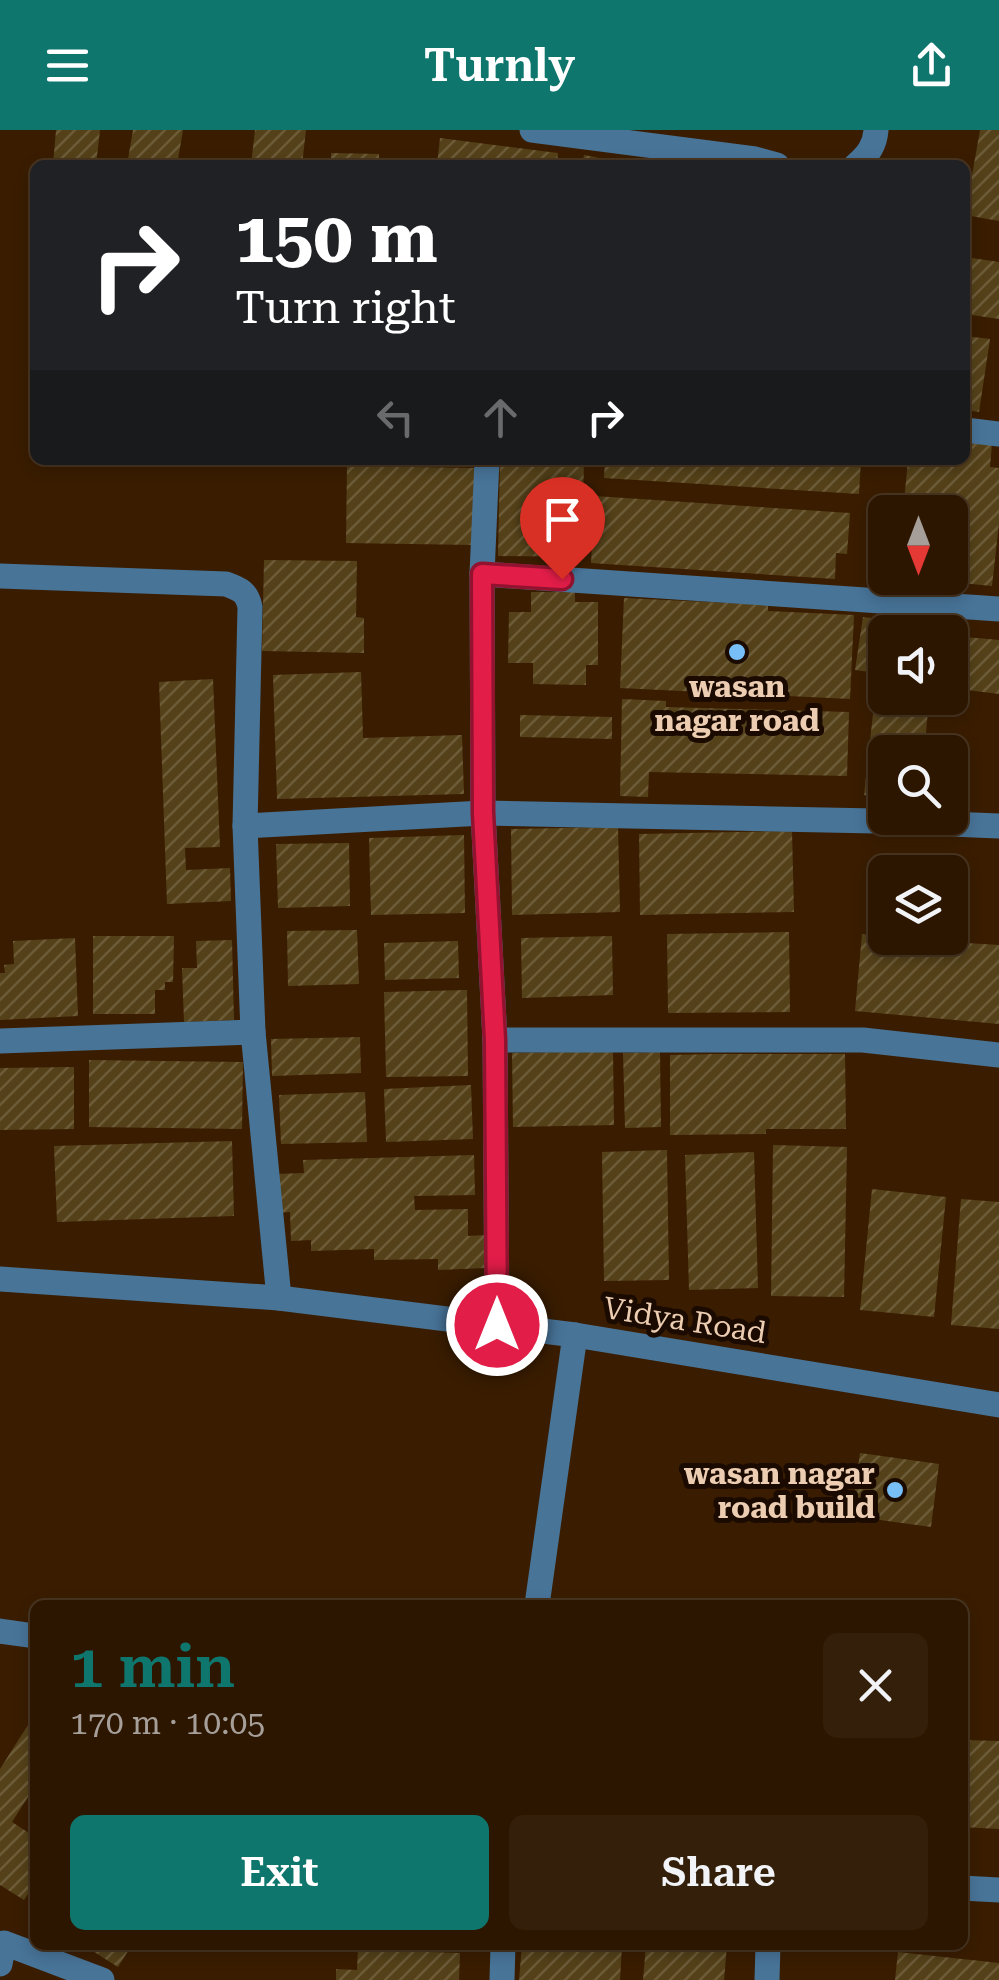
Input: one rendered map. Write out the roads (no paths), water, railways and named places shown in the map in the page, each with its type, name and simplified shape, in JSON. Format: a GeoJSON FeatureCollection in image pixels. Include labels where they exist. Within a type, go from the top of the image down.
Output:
{"type":"FeatureCollection","features":[{"type":"Feature","properties":{"kind":"street"},"geometry":{"type":"LineString","coordinates":[[532,130],[760,160]]}},
{"type":"Feature","properties":{"kind":"street"},"geometry":{"type":"LineString","coordinates":[[862,160],[876,141],[876,130]]}},
{"type":"Feature","properties":{"kind":"street"},"geometry":{"type":"LineString","coordinates":[[970,431],[999,434]]}},
{"type":"Feature","properties":{"kind":"street"},"geometry":{"type":"LineString","coordinates":[[486,465],[483,813],[495,1040],[497,1325]]}},
{"type":"Feature","properties":{"kind":"street"},"geometry":{"type":"LineString","coordinates":[[482,574],[999,609]]}},
{"type":"Feature","properties":{"kind":"street"},"geometry":{"type":"LineString","coordinates":[[0,576],[226,584],[248,596],[245,826],[253,1032],[279,1298]]}},
{"type":"Feature","properties":{"kind":"street"},"geometry":{"type":"LineString","coordinates":[[245,826],[483,813],[999,826]]}},
{"type":"Feature","properties":{"kind":"street"},"geometry":{"type":"LineString","coordinates":[[0,1041],[253,1032]]}},
{"type":"Feature","properties":{"kind":"street"},"geometry":{"type":"LineString","coordinates":[[495,1040],[863,1040],[999,1055]]}},
{"type":"Feature","properties":{"kind":"street","name":"Vidya Road"},"geometry":{"type":"LineString","coordinates":[[0,1278],[279,1298],[575,1334],[999,1405]]}},
{"type":"Feature","properties":{"kind":"street"},"geometry":{"type":"LineString","coordinates":[[538,1600],[575,1334]]}},
{"type":"Feature","properties":{"kind":"street"},"geometry":{"type":"LineString","coordinates":[[0,1631],[30,1635]]}},
{"type":"Feature","properties":{"kind":"street"},"geometry":{"type":"LineString","coordinates":[[968,1888],[999,1890]]}},
{"type":"Feature","properties":{"kind":"street"},"geometry":{"type":"LineString","coordinates":[[0,1964],[4,1943],[102,1980]]}},
{"type":"Feature","properties":{"kind":"street"},"geometry":{"type":"LineString","coordinates":[[502,1980],[503,1950]]}},
{"type":"Feature","properties":{"kind":"street"},"geometry":{"type":"LineString","coordinates":[[767,1980],[768,1950]]}},
{"type":"Feature","properties":{"kind":"place","name":"wasan nagar road"},"geometry":{"type":"Point","coordinates":[737,652]}},
{"type":"Feature","properties":{"kind":"place","name":"wasan nagar road build"},"geometry":{"type":"Point","coordinates":[895,1490]}}]}
